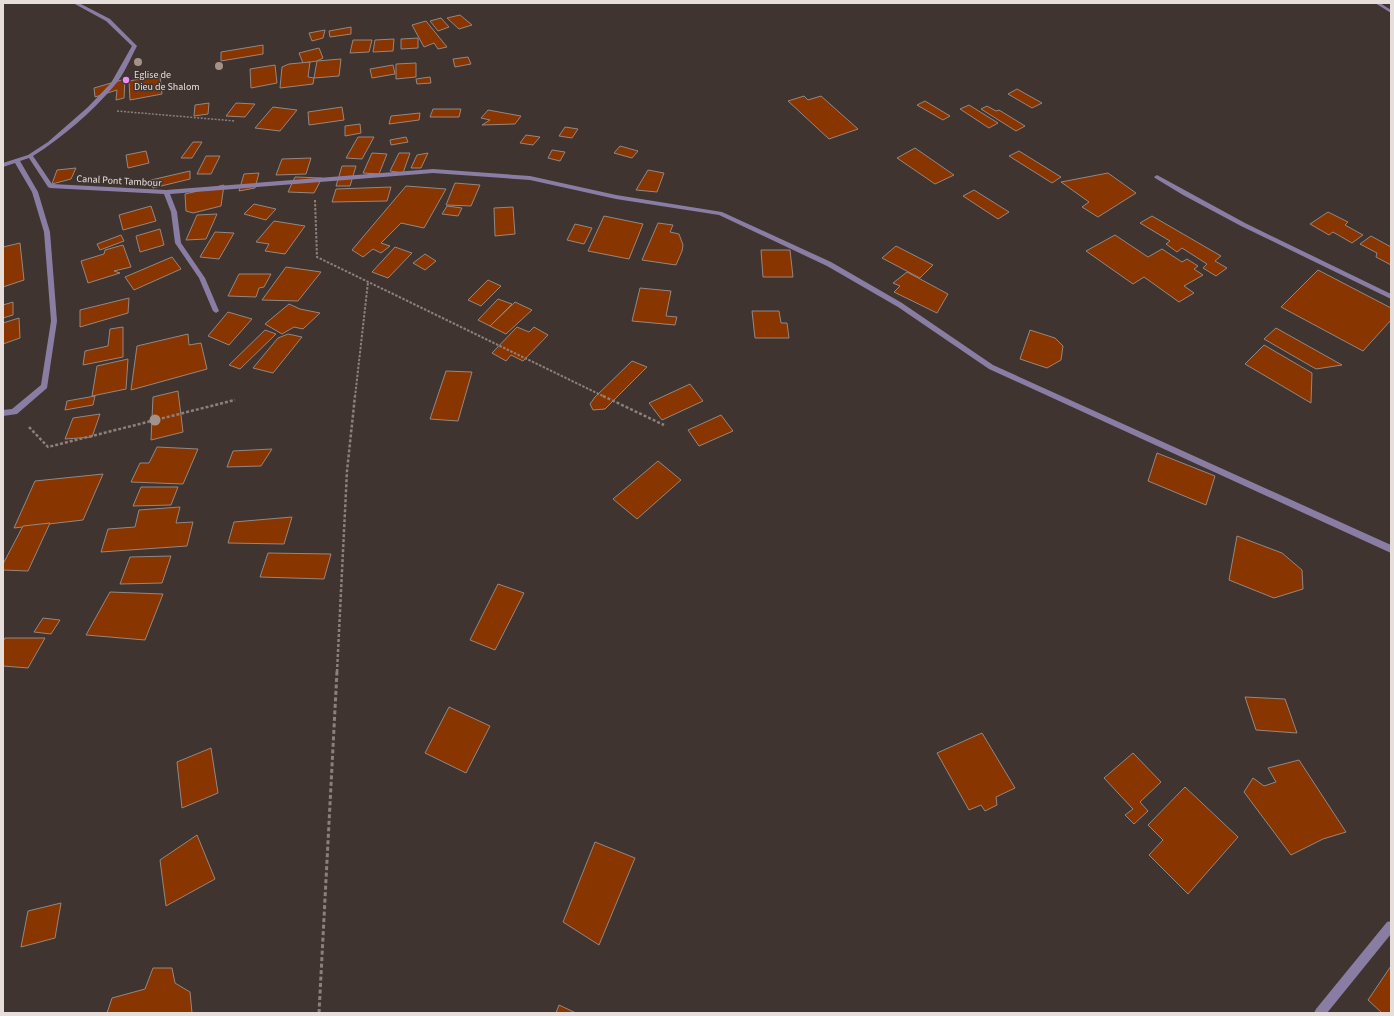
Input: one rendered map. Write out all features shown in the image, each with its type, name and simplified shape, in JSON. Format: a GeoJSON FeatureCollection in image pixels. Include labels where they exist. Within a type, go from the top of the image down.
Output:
{"type":"FeatureCollection","features":[{"type":"Feature","properties":{"kind":"street"},"geometry":{"type":"LineString","coordinates":[[3,165],[30,156],[50,143],[90,108],[113,84],[135,46],[108,20],[75,3]]}},
{"type":"Feature","properties":{"kind":"street"},"geometry":{"type":"LineString","coordinates":[[1377,3],[1391,12]]}},
{"type":"Feature","properties":{"kind":"street","name":"Canal Pont Tambour"},"geometry":{"type":"LineString","coordinates":[[30,156],[50,186],[166,192],[174,212],[178,243],[202,278],[216,311]]}},
{"type":"Feature","properties":{"kind":"street"},"geometry":{"type":"LineString","coordinates":[[3,413],[14,412],[44,386],[54,321],[47,232],[35,192],[17,161]]}},
{"type":"Feature","properties":{"kind":"street"},"geometry":{"type":"LineString","coordinates":[[166,192],[314,182],[433,171],[530,178],[616,197],[720,212],[830,264],[900,305],[991,367],[1391,549]]}},
{"type":"Feature","properties":{"kind":"street"},"geometry":{"type":"LineString","coordinates":[[1157,177],[1190,198],[1360,280],[1391,297]]}},
{"type":"Feature","properties":{"kind":"street"},"geometry":{"type":"LineString","coordinates":[[1320,1013],[1391,926]]}},
{"type":"Feature","properties":{"kind":"path"},"geometry":{"type":"LineString","coordinates":[[90,108],[235,121]]}},
{"type":"Feature","properties":{"kind":"path"},"geometry":{"type":"LineString","coordinates":[[314,182],[317,257],[664,425]]}},
{"type":"Feature","properties":{"kind":"path"},"geometry":{"type":"LineString","coordinates":[[319,1013],[347,471],[368,282]]}},
{"type":"Feature","properties":{"kind":"path"},"geometry":{"type":"LineString","coordinates":[[14,412],[48,447],[235,400]]}},
{"type":"Feature","properties":{"kind":"building"},"geometry":{"type":"Polygon","coordinates":[[[460,15],[472,25],[459,29],[447,18],[460,15]]]}},
{"type":"Feature","properties":{"kind":"building"},"geometry":{"type":"Polygon","coordinates":[[[441,18],[449,27],[438,31],[430,21],[441,18]]]}},
{"type":"Feature","properties":{"kind":"building"},"geometry":{"type":"Polygon","coordinates":[[[426,21],[447,47],[438,49],[434,43],[424,47],[412,25],[426,21]]]}},
{"type":"Feature","properties":{"kind":"building"},"geometry":{"type":"Polygon","coordinates":[[[351,27],[351,34],[330,37],[329,31],[351,27]]]}},
{"type":"Feature","properties":{"kind":"building"},"geometry":{"type":"Polygon","coordinates":[[[325,30],[323,38],[312,41],[309,33],[325,30]]]}},
{"type":"Feature","properties":{"kind":"building"},"geometry":{"type":"Polygon","coordinates":[[[418,38],[418,48],[401,49],[401,39],[418,38]]]}},
{"type":"Feature","properties":{"kind":"building"},"geometry":{"type":"Polygon","coordinates":[[[394,39],[393,51],[373,52],[375,40],[394,39]]]}},
{"type":"Feature","properties":{"kind":"building"},"geometry":{"type":"Polygon","coordinates":[[[353,40],[372,40],[369,52],[350,53],[353,40]]]}},
{"type":"Feature","properties":{"kind":"building"},"geometry":{"type":"Polygon","coordinates":[[[263,45],[263,54],[221,61],[221,52],[263,45]]]}},
{"type":"Feature","properties":{"kind":"building"},"geometry":{"type":"Polygon","coordinates":[[[319,48],[323,58],[317,61],[303,63],[299,53],[319,48]]]}},
{"type":"Feature","properties":{"kind":"building"},"geometry":{"type":"Polygon","coordinates":[[[468,57],[471,64],[455,67],[453,59],[468,57]]]}},
{"type":"Feature","properties":{"kind":"building"},"geometry":{"type":"Polygon","coordinates":[[[341,59],[339,76],[314,78],[317,61],[341,59]]]}},
{"type":"Feature","properties":{"kind":"building"},"geometry":{"type":"Polygon","coordinates":[[[310,62],[308,77],[314,78],[313,84],[280,88],[282,67],[289,64],[310,62]]]}},
{"type":"Feature","properties":{"kind":"building"},"geometry":{"type":"Polygon","coordinates":[[[416,63],[416,77],[396,79],[396,64],[416,63]]]}},
{"type":"Feature","properties":{"kind":"building"},"geometry":{"type":"Polygon","coordinates":[[[275,65],[277,83],[251,88],[250,69],[275,65]]]}},
{"type":"Feature","properties":{"kind":"building"},"geometry":{"type":"Polygon","coordinates":[[[393,65],[395,74],[372,78],[370,69],[393,65]]]}},
{"type":"Feature","properties":{"kind":"building"},"geometry":{"type":"Polygon","coordinates":[[[160,75],[162,94],[130,100],[129,81],[160,75]]]}},
{"type":"Feature","properties":{"kind":"building"},"geometry":{"type":"Polygon","coordinates":[[[430,77],[431,83],[417,84],[416,79],[430,77]]]}},
{"type":"Feature","properties":{"kind":"building"},"geometry":{"type":"Polygon","coordinates":[[[125,79],[124,98],[116,100],[117,90],[95,97],[94,88],[125,79]]]}},
{"type":"Feature","properties":{"kind":"building"},"geometry":{"type":"Polygon","coordinates":[[[1017,89],[1042,103],[1032,108],[1008,94],[1017,89]]]}},
{"type":"Feature","properties":{"kind":"building"},"geometry":{"type":"Polygon","coordinates":[[[804,96],[808,100],[821,96],[858,129],[829,139],[788,101],[804,96]]]}},
{"type":"Feature","properties":{"kind":"building"},"geometry":{"type":"Polygon","coordinates":[[[925,101],[950,116],[943,120],[917,105],[925,101]]]}},
{"type":"Feature","properties":{"kind":"building"},"geometry":{"type":"Polygon","coordinates":[[[209,103],[208,114],[194,116],[195,105],[209,103]]]}},
{"type":"Feature","properties":{"kind":"building"},"geometry":{"type":"Polygon","coordinates":[[[236,103],[255,104],[245,117],[226,116],[236,103]]]}},
{"type":"Feature","properties":{"kind":"building"},"geometry":{"type":"Polygon","coordinates":[[[969,105],[998,123],[989,128],[960,109],[969,105]]]}},
{"type":"Feature","properties":{"kind":"building"},"geometry":{"type":"Polygon","coordinates":[[[987,106],[996,111],[999,110],[1025,126],[1016,131],[981,109],[987,106]]]}},
{"type":"Feature","properties":{"kind":"building"},"geometry":{"type":"Polygon","coordinates":[[[273,107],[297,110],[280,131],[255,128],[273,107]]]}},
{"type":"Feature","properties":{"kind":"building"},"geometry":{"type":"Polygon","coordinates":[[[342,107],[344,120],[309,125],[308,112],[342,107]]]}},
{"type":"Feature","properties":{"kind":"building"},"geometry":{"type":"Polygon","coordinates":[[[433,109],[461,109],[459,117],[430,117],[433,109]]]}},
{"type":"Feature","properties":{"kind":"building"},"geometry":{"type":"Polygon","coordinates":[[[488,110],[521,116],[515,124],[482,125],[490,120],[481,118],[488,110]]]}},
{"type":"Feature","properties":{"kind":"building"},"geometry":{"type":"Polygon","coordinates":[[[420,113],[419,120],[389,124],[391,116],[420,113]]]}},
{"type":"Feature","properties":{"kind":"building"},"geometry":{"type":"Polygon","coordinates":[[[360,124],[361,133],[345,136],[345,126],[360,124]]]}},
{"type":"Feature","properties":{"kind":"building"},"geometry":{"type":"Polygon","coordinates":[[[565,127],[578,129],[572,138],[559,136],[565,127]]]}},
{"type":"Feature","properties":{"kind":"building"},"geometry":{"type":"Polygon","coordinates":[[[526,135],[540,137],[533,145],[520,143],[526,135]]]}},
{"type":"Feature","properties":{"kind":"building"},"geometry":{"type":"Polygon","coordinates":[[[358,137],[374,137],[362,159],[346,158],[358,137]]]}},
{"type":"Feature","properties":{"kind":"building"},"geometry":{"type":"Polygon","coordinates":[[[406,137],[408,142],[391,145],[390,140],[406,137]]]}},
{"type":"Feature","properties":{"kind":"building"},"geometry":{"type":"Polygon","coordinates":[[[193,142],[202,142],[192,158],[181,158],[193,142]]]}},
{"type":"Feature","properties":{"kind":"building"},"geometry":{"type":"Polygon","coordinates":[[[620,146],[638,151],[632,158],[614,153],[620,146]]]}},
{"type":"Feature","properties":{"kind":"building"},"geometry":{"type":"Polygon","coordinates":[[[915,148],[954,175],[935,184],[897,158],[915,148]]]}},
{"type":"Feature","properties":{"kind":"building"},"geometry":{"type":"Polygon","coordinates":[[[552,150],[565,152],[560,161],[548,158],[552,150]]]}},
{"type":"Feature","properties":{"kind":"building"},"geometry":{"type":"Polygon","coordinates":[[[146,151],[149,163],[128,168],[126,155],[146,151]]]}},
{"type":"Feature","properties":{"kind":"building"},"geometry":{"type":"Polygon","coordinates":[[[1019,151],[1061,177],[1052,183],[1009,156],[1019,151]]]}},
{"type":"Feature","properties":{"kind":"building"},"geometry":{"type":"Polygon","coordinates":[[[372,153],[387,154],[379,174],[363,173],[372,153]]]}},
{"type":"Feature","properties":{"kind":"building"},"geometry":{"type":"Polygon","coordinates":[[[399,153],[410,153],[403,173],[390,171],[399,153]]]}},
{"type":"Feature","properties":{"kind":"building"},"geometry":{"type":"Polygon","coordinates":[[[428,153],[421,168],[411,168],[417,155],[428,153]]]}},
{"type":"Feature","properties":{"kind":"building"},"geometry":{"type":"Polygon","coordinates":[[[206,156],[220,156],[211,174],[197,174],[206,156]]]}},
{"type":"Feature","properties":{"kind":"building"},"geometry":{"type":"Polygon","coordinates":[[[311,158],[306,174],[276,175],[282,159],[311,158]]]}},
{"type":"Feature","properties":{"kind":"building"},"geometry":{"type":"Polygon","coordinates":[[[342,166],[356,166],[350,186],[336,186],[342,166]]]}},
{"type":"Feature","properties":{"kind":"building"},"geometry":{"type":"Polygon","coordinates":[[[76,168],[71,179],[52,184],[57,170],[76,168]]]}},
{"type":"Feature","properties":{"kind":"building"},"geometry":{"type":"Polygon","coordinates":[[[648,170],[664,173],[657,192],[636,190],[648,170]]]}},
{"type":"Feature","properties":{"kind":"building"},"geometry":{"type":"Polygon","coordinates":[[[190,171],[190,179],[153,188],[151,180],[190,171]]]}},
{"type":"Feature","properties":{"kind":"building"},"geometry":{"type":"Polygon","coordinates":[[[259,173],[255,188],[239,191],[244,174],[259,173]]]}},
{"type":"Feature","properties":{"kind":"building"},"geometry":{"type":"Polygon","coordinates":[[[1108,173],[1136,193],[1098,217],[1082,207],[1089,202],[1061,182],[1108,173]]]}},
{"type":"Feature","properties":{"kind":"building"},"geometry":{"type":"Polygon","coordinates":[[[295,177],[322,178],[314,193],[288,192],[295,177]]]}},
{"type":"Feature","properties":{"kind":"building"},"geometry":{"type":"Polygon","coordinates":[[[455,183],[480,185],[471,206],[446,205],[455,183]]]}},
{"type":"Feature","properties":{"kind":"building"},"geometry":{"type":"Polygon","coordinates":[[[224,185],[221,206],[193,213],[186,211],[185,194],[224,185]]]}},
{"type":"Feature","properties":{"kind":"building"},"geometry":{"type":"Polygon","coordinates":[[[406,186],[446,189],[424,228],[401,223],[381,243],[390,246],[381,253],[373,249],[363,257],[352,250],[406,186]]]}},
{"type":"Feature","properties":{"kind":"building"},"geometry":{"type":"Polygon","coordinates":[[[391,187],[387,201],[332,202],[336,189],[391,187]]]}},
{"type":"Feature","properties":{"kind":"building"},"geometry":{"type":"Polygon","coordinates":[[[974,190],[1009,212],[998,219],[963,196],[974,190]]]}},
{"type":"Feature","properties":{"kind":"building"},"geometry":{"type":"Polygon","coordinates":[[[254,204],[276,209],[266,220],[244,214],[254,204]]]}},
{"type":"Feature","properties":{"kind":"building"},"geometry":{"type":"Polygon","coordinates":[[[151,206],[156,221],[123,230],[119,215],[151,206]]]}},
{"type":"Feature","properties":{"kind":"building"},"geometry":{"type":"Polygon","coordinates":[[[447,206],[462,208],[458,216],[442,214],[447,206]]]}},
{"type":"Feature","properties":{"kind":"building"},"geometry":{"type":"Polygon","coordinates":[[[513,207],[515,234],[495,236],[494,208],[513,207]]]}},
{"type":"Feature","properties":{"kind":"building"},"geometry":{"type":"Polygon","coordinates":[[[1328,212],[1348,222],[1345,225],[1363,235],[1352,243],[1333,232],[1329,235],[1310,224],[1328,212]]]}},
{"type":"Feature","properties":{"kind":"building"},"geometry":{"type":"Polygon","coordinates":[[[217,214],[206,239],[186,240],[197,215],[217,214]]]}},
{"type":"Feature","properties":{"kind":"building"},"geometry":{"type":"Polygon","coordinates":[[[604,216],[643,224],[629,259],[588,251],[604,216]]]}},
{"type":"Feature","properties":{"kind":"building"},"geometry":{"type":"Polygon","coordinates":[[[1152,216],[1221,256],[1215,261],[1227,268],[1216,276],[1203,268],[1207,264],[1182,248],[1177,252],[1166,244],[1170,241],[1140,223],[1152,216]]]}},
{"type":"Feature","properties":{"kind":"building"},"geometry":{"type":"Polygon","coordinates":[[[274,221],[305,226],[285,254],[265,251],[269,244],[256,242],[274,221]]]}},
{"type":"Feature","properties":{"kind":"building"},"geometry":{"type":"Polygon","coordinates":[[[658,223],[673,225],[670,232],[679,234],[683,245],[676,265],[642,260],[658,223]]]}},
{"type":"Feature","properties":{"kind":"building"},"geometry":{"type":"Polygon","coordinates":[[[575,224],[592,228],[584,244],[567,240],[575,224]]]}},
{"type":"Feature","properties":{"kind":"building"},"geometry":{"type":"Polygon","coordinates":[[[160,229],[164,245],[140,252],[136,236],[160,229]]]}},
{"type":"Feature","properties":{"kind":"building"},"geometry":{"type":"Polygon","coordinates":[[[215,232],[234,233],[219,259],[200,257],[215,232]]]}},
{"type":"Feature","properties":{"kind":"building"},"geometry":{"type":"Polygon","coordinates":[[[121,235],[124,241],[100,250],[97,244],[121,235]]]}},
{"type":"Feature","properties":{"kind":"building"},"geometry":{"type":"Polygon","coordinates":[[[1115,235],[1148,257],[1162,249],[1182,262],[1187,259],[1198,266],[1194,269],[1203,275],[1184,286],[1194,293],[1179,302],[1144,277],[1133,284],[1086,251],[1115,235]]]}},
{"type":"Feature","properties":{"kind":"building"},"geometry":{"type":"Polygon","coordinates":[[[1371,236],[1391,247],[1391,265],[1376,257],[1377,253],[1360,244],[1371,236]]]}},
{"type":"Feature","properties":{"kind":"building"},"geometry":{"type":"Polygon","coordinates":[[[20,243],[24,280],[3,287],[3,247],[20,243]]]}},
{"type":"Feature","properties":{"kind":"building"},"geometry":{"type":"Polygon","coordinates":[[[123,245],[131,267],[114,271],[120,273],[88,283],[81,261],[104,254],[105,250],[123,245]]]}},
{"type":"Feature","properties":{"kind":"building"},"geometry":{"type":"Polygon","coordinates":[[[896,246],[933,265],[920,278],[882,258],[896,246]]]}},
{"type":"Feature","properties":{"kind":"building"},"geometry":{"type":"Polygon","coordinates":[[[395,247],[412,253],[388,278],[372,272],[395,247]]]}},
{"type":"Feature","properties":{"kind":"building"},"geometry":{"type":"Polygon","coordinates":[[[761,250],[790,250],[793,277],[763,277],[761,250]]]}},
{"type":"Feature","properties":{"kind":"building"},"geometry":{"type":"Polygon","coordinates":[[[425,254],[436,261],[425,270],[413,263],[425,254]]]}},
{"type":"Feature","properties":{"kind":"building"},"geometry":{"type":"Polygon","coordinates":[[[172,257],[181,269],[134,290],[125,277],[172,257]]]}},
{"type":"Feature","properties":{"kind":"building"},"geometry":{"type":"Polygon","coordinates":[[[286,267],[321,272],[298,301],[262,300],[286,267]]]}},
{"type":"Feature","properties":{"kind":"building"},"geometry":{"type":"Polygon","coordinates":[[[1318,270],[1391,308],[1391,320],[1363,351],[1281,307],[1318,270]]]}},
{"type":"Feature","properties":{"kind":"building"},"geometry":{"type":"Polygon","coordinates":[[[907,272],[948,294],[937,313],[894,292],[900,286],[893,283],[907,272]]]}},
{"type":"Feature","properties":{"kind":"building"},"geometry":{"type":"Polygon","coordinates":[[[239,274],[271,274],[264,287],[259,288],[256,297],[228,296],[239,274]]]}},
{"type":"Feature","properties":{"kind":"building"},"geometry":{"type":"Polygon","coordinates":[[[488,280],[501,286],[481,306],[468,300],[488,280]]]}},
{"type":"Feature","properties":{"kind":"building"},"geometry":{"type":"Polygon","coordinates":[[[640,288],[671,291],[666,316],[677,317],[675,325],[632,321],[640,288]]]}},
{"type":"Feature","properties":{"kind":"building"},"geometry":{"type":"Polygon","coordinates":[[[129,298],[128,313],[80,327],[80,310],[129,298]]]}},
{"type":"Feature","properties":{"kind":"building"},"geometry":{"type":"Polygon","coordinates":[[[498,299],[512,304],[490,326],[478,320],[498,299]]]}},
{"type":"Feature","properties":{"kind":"building"},"geometry":{"type":"Polygon","coordinates":[[[13,302],[13,315],[3,318],[3,305],[13,302]]]}},
{"type":"Feature","properties":{"kind":"building"},"geometry":{"type":"Polygon","coordinates":[[[515,302],[532,310],[506,334],[490,326],[515,302]]]}},
{"type":"Feature","properties":{"kind":"building"},"geometry":{"type":"Polygon","coordinates":[[[289,304],[300,309],[320,313],[303,329],[294,327],[282,334],[265,324],[289,304]]]}},
{"type":"Feature","properties":{"kind":"building"},"geometry":{"type":"Polygon","coordinates":[[[752,311],[779,311],[781,323],[787,323],[789,338],[755,338],[752,311]]]}},
{"type":"Feature","properties":{"kind":"building"},"geometry":{"type":"Polygon","coordinates":[[[228,312],[252,319],[229,345],[208,336],[228,312]]]}},
{"type":"Feature","properties":{"kind":"building"},"geometry":{"type":"Polygon","coordinates":[[[19,318],[20,338],[3,344],[3,323],[19,318]]]}},
{"type":"Feature","properties":{"kind":"building"},"geometry":{"type":"Polygon","coordinates":[[[123,327],[123,357],[83,365],[85,351],[108,346],[110,329],[123,327]]]}},
{"type":"Feature","properties":{"kind":"building"},"geometry":{"type":"Polygon","coordinates":[[[517,327],[529,332],[534,327],[548,335],[523,361],[511,355],[506,361],[492,353],[517,327]]]}},
{"type":"Feature","properties":{"kind":"building"},"geometry":{"type":"Polygon","coordinates":[[[1276,328],[1342,365],[1316,369],[1264,339],[1276,328]]]}},
{"type":"Feature","properties":{"kind":"building"},"geometry":{"type":"Polygon","coordinates":[[[265,330],[276,334],[240,369],[229,365],[265,330]]]}},
{"type":"Feature","properties":{"kind":"building"},"geometry":{"type":"Polygon","coordinates":[[[1030,330],[1055,338],[1063,346],[1061,360],[1047,368],[1020,359],[1030,330]]]}},
{"type":"Feature","properties":{"kind":"building"},"geometry":{"type":"Polygon","coordinates":[[[188,334],[189,345],[201,343],[207,369],[131,390],[137,346],[188,334]]]}},
{"type":"Feature","properties":{"kind":"building"},"geometry":{"type":"Polygon","coordinates":[[[288,334],[302,337],[273,373],[253,368],[278,338],[288,334]]]}},
{"type":"Feature","properties":{"kind":"building"},"geometry":{"type":"Polygon","coordinates":[[[1264,345],[1312,373],[1311,403],[1245,364],[1264,345]]]}},
{"type":"Feature","properties":{"kind":"building"},"geometry":{"type":"Polygon","coordinates":[[[128,359],[126,389],[92,396],[97,366],[128,359]]]}},
{"type":"Feature","properties":{"kind":"building"},"geometry":{"type":"Polygon","coordinates":[[[632,361],[647,367],[605,409],[593,410],[590,404],[595,397],[632,361]]]}},
{"type":"Feature","properties":{"kind":"building"},"geometry":{"type":"Polygon","coordinates":[[[446,371],[472,372],[458,421],[430,419],[446,371]]]}},
{"type":"Feature","properties":{"kind":"building"},"geometry":{"type":"Polygon","coordinates":[[[690,384],[703,401],[662,420],[649,403],[690,384]]]}},
{"type":"Feature","properties":{"kind":"building"},"geometry":{"type":"Polygon","coordinates":[[[178,391],[183,432],[151,440],[153,397],[178,391]]]}},
{"type":"Feature","properties":{"kind":"building"},"geometry":{"type":"Polygon","coordinates":[[[95,396],[93,405],[65,410],[67,401],[95,396]]]}},
{"type":"Feature","properties":{"kind":"building"},"geometry":{"type":"Polygon","coordinates":[[[100,414],[92,437],[65,439],[73,418],[100,414]]]}},
{"type":"Feature","properties":{"kind":"building"},"geometry":{"type":"Polygon","coordinates":[[[721,415],[733,431],[699,446],[688,430],[721,415]]]}},
{"type":"Feature","properties":{"kind":"building"},"geometry":{"type":"Polygon","coordinates":[[[157,447],[198,449],[183,484],[131,482],[140,463],[149,463],[157,447]]]}},
{"type":"Feature","properties":{"kind":"building"},"geometry":{"type":"Polygon","coordinates":[[[272,449],[261,466],[227,467],[233,451],[272,449]]]}},
{"type":"Feature","properties":{"kind":"building"},"geometry":{"type":"Polygon","coordinates":[[[1157,453],[1215,476],[1206,505],[1148,481],[1157,453]]]}},
{"type":"Feature","properties":{"kind":"building"},"geometry":{"type":"Polygon","coordinates":[[[658,461],[681,480],[637,519],[613,499],[658,461]]]}},
{"type":"Feature","properties":{"kind":"building"},"geometry":{"type":"Polygon","coordinates":[[[103,474],[83,520],[14,528],[35,481],[103,474]]]}},
{"type":"Feature","properties":{"kind":"building"},"geometry":{"type":"Polygon","coordinates":[[[141,487],[178,487],[171,505],[133,506],[141,487]]]}},
{"type":"Feature","properties":{"kind":"building"},"geometry":{"type":"Polygon","coordinates":[[[180,507],[176,523],[193,522],[187,546],[101,552],[108,529],[135,527],[139,510],[180,507]]]}},
{"type":"Feature","properties":{"kind":"building"},"geometry":{"type":"Polygon","coordinates":[[[292,517],[284,544],[228,543],[234,522],[292,517]]]}},
{"type":"Feature","properties":{"kind":"building"},"geometry":{"type":"Polygon","coordinates":[[[50,523],[28,571],[3,570],[3,564],[23,526],[50,523]]]}},
{"type":"Feature","properties":{"kind":"building"},"geometry":{"type":"Polygon","coordinates":[[[1237,536],[1282,553],[1302,570],[1303,589],[1274,598],[1229,580],[1237,536]]]}},
{"type":"Feature","properties":{"kind":"building"},"geometry":{"type":"Polygon","coordinates":[[[268,553],[331,554],[324,579],[260,577],[268,553]]]}},
{"type":"Feature","properties":{"kind":"building"},"geometry":{"type":"Polygon","coordinates":[[[171,556],[162,583],[120,584],[130,557],[171,556]]]}},
{"type":"Feature","properties":{"kind":"building"},"geometry":{"type":"Polygon","coordinates":[[[498,584],[524,593],[495,650],[470,640],[498,584]]]}},
{"type":"Feature","properties":{"kind":"building"},"geometry":{"type":"Polygon","coordinates":[[[110,592],[163,594],[145,640],[86,635],[110,592]]]}},
{"type":"Feature","properties":{"kind":"building"},"geometry":{"type":"Polygon","coordinates":[[[43,618],[60,620],[51,634],[34,632],[43,618]]]}},
{"type":"Feature","properties":{"kind":"building"},"geometry":{"type":"Polygon","coordinates":[[[5,638],[45,638],[28,668],[3,666],[3,641],[5,638]]]}},
{"type":"Feature","properties":{"kind":"building"},"geometry":{"type":"Polygon","coordinates":[[[1245,697],[1285,699],[1297,733],[1256,730],[1245,697]]]}},
{"type":"Feature","properties":{"kind":"building"},"geometry":{"type":"Polygon","coordinates":[[[449,707],[490,726],[466,773],[425,753],[449,707]]]}},
{"type":"Feature","properties":{"kind":"building"},"geometry":{"type":"Polygon","coordinates":[[[982,733],[1015,788],[996,797],[997,805],[985,811],[981,805],[969,810],[937,753],[982,733]]]}},
{"type":"Feature","properties":{"kind":"building"},"geometry":{"type":"Polygon","coordinates":[[[211,748],[218,793],[182,808],[177,762],[211,748]]]}},
{"type":"Feature","properties":{"kind":"building"},"geometry":{"type":"Polygon","coordinates":[[[1133,753],[1161,782],[1140,802],[1148,811],[1134,824],[1125,815],[1133,809],[1104,778],[1133,753]]]}},
{"type":"Feature","properties":{"kind":"building"},"geometry":{"type":"Polygon","coordinates":[[[1299,760],[1346,832],[1323,839],[1291,855],[1244,792],[1253,778],[1264,786],[1276,782],[1268,768],[1299,760]]]}},
{"type":"Feature","properties":{"kind":"building"},"geometry":{"type":"Polygon","coordinates":[[[1185,787],[1238,837],[1188,894],[1149,855],[1163,840],[1148,825],[1185,787]]]}},
{"type":"Feature","properties":{"kind":"building"},"geometry":{"type":"Polygon","coordinates":[[[197,835],[215,879],[166,906],[160,860],[197,835]]]}},
{"type":"Feature","properties":{"kind":"building"},"geometry":{"type":"Polygon","coordinates":[[[595,842],[635,858],[599,945],[563,922],[595,842]]]}},
{"type":"Feature","properties":{"kind":"building"},"geometry":{"type":"Polygon","coordinates":[[[61,903],[55,938],[21,947],[28,911],[61,903]]]}},
{"type":"Feature","properties":{"kind":"building"},"geometry":{"type":"Polygon","coordinates":[[[1391,966],[1391,1013],[1382,1013],[1368,1000],[1391,966]]]}},
{"type":"Feature","properties":{"kind":"building"},"geometry":{"type":"Polygon","coordinates":[[[153,968],[172,968],[175,983],[190,992],[192,1013],[107,1013],[112,998],[145,989],[153,968]]]}},
{"type":"Feature","properties":{"kind":"building"},"geometry":{"type":"Polygon","coordinates":[[[559,1005],[576,1013],[556,1013],[559,1005]]]}},
{"type":"Feature","properties":{"kind":"place","name":"Eglise de Dieu de Shalom"},"geometry":{"type":"Point","coordinates":[126,80]}}]}
